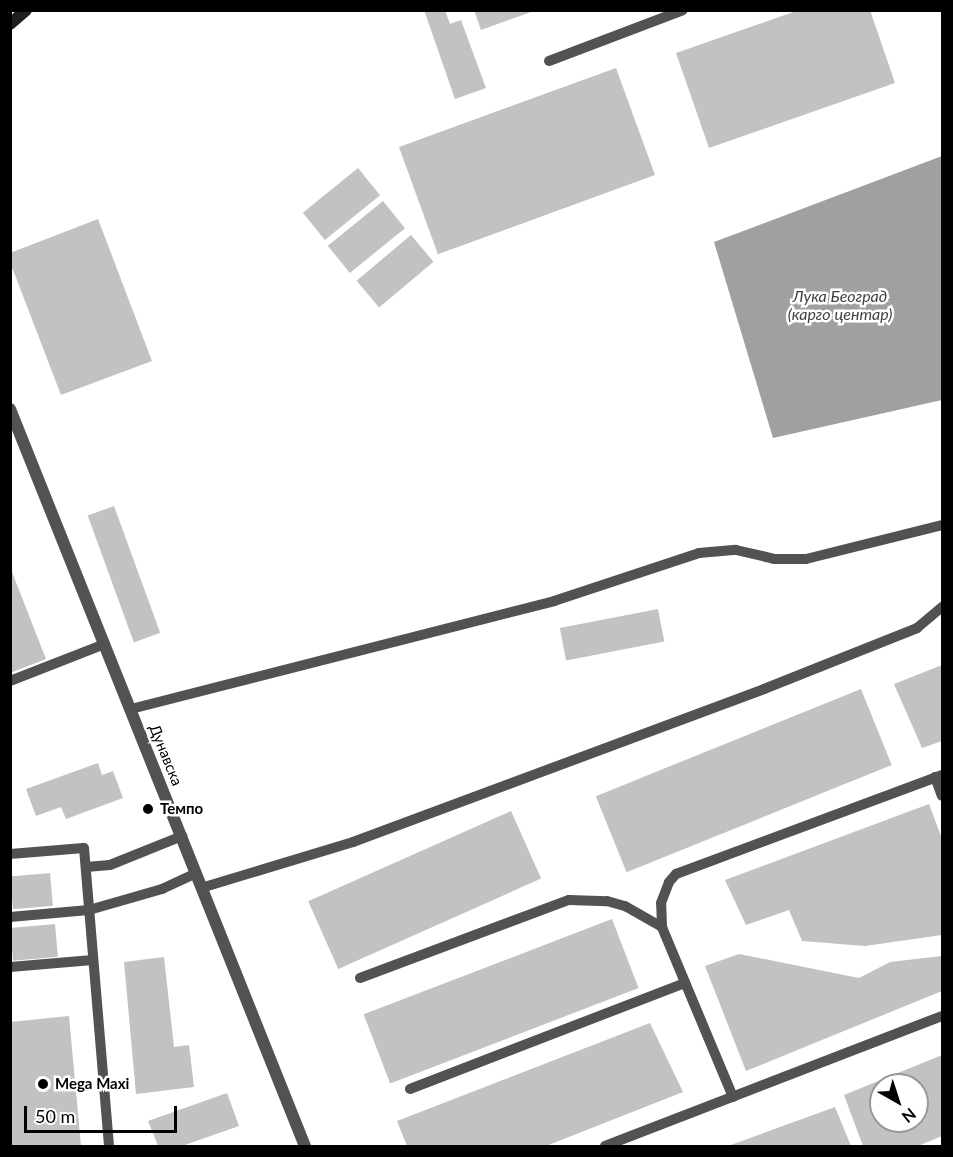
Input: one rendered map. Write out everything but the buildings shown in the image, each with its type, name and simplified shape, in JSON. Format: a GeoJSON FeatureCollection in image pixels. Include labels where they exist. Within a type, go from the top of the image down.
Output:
{"type":"FeatureCollection","features":[{"type":"Feature","properties":{"kind":"main road"},"geometry":{"type":"LineString","coordinates":[[10,24],[26,10]]}},
{"type":"Feature","properties":{"kind":"street","name":"Дунавска"},"geometry":{"type":"LineString","coordinates":[[10,409],[304,1146]]}},
{"type":"Feature","properties":{"kind":"lane"},"geometry":{"type":"LineString","coordinates":[[549,61],[683,10]]}},
{"type":"Feature","properties":{"kind":"lane"},"geometry":{"type":"LineString","coordinates":[[131,709],[554,601],[699,553],[736,550],[774,559],[806,559],[942,525]]}},
{"type":"Feature","properties":{"kind":"lane"},"geometry":{"type":"LineString","coordinates":[[201,888],[353,842],[764,689],[917,628],[942,607]]}},
{"type":"Feature","properties":{"kind":"lane"},"geometry":{"type":"LineString","coordinates":[[10,681],[105,644]]}},
{"type":"Feature","properties":{"kind":"lane"},"geometry":{"type":"LineString","coordinates":[[733,1097],[662,927],[661,903],[676,874],[939,776],[942,796]]}},
{"type":"Feature","properties":{"kind":"lane"},"geometry":{"type":"LineString","coordinates":[[86,867],[110,865],[182,836]]}},
{"type":"Feature","properties":{"kind":"lane"},"geometry":{"type":"LineString","coordinates":[[10,854],[84,848],[110,1146]]}},
{"type":"Feature","properties":{"kind":"lane"},"geometry":{"type":"LineString","coordinates":[[10,917],[89,910],[162,889],[197,873]]}},
{"type":"Feature","properties":{"kind":"lane"},"geometry":{"type":"LineString","coordinates":[[360,978],[569,900],[588,899],[625,906],[662,927]]}},
{"type":"Feature","properties":{"kind":"lane"},"geometry":{"type":"LineString","coordinates":[[10,967],[93,960]]}},
{"type":"Feature","properties":{"kind":"lane"},"geometry":{"type":"LineString","coordinates":[[410,1089],[685,983]]}},
{"type":"Feature","properties":{"kind":"lane"},"geometry":{"type":"LineString","coordinates":[[605,1146],[942,1016]]}},
{"type":"Feature","properties":{"kind":"water","name":"Лука Београд (карго центар)"},"geometry":{"type":"Polygon","coordinates":[[[942,156],[942,400],[773,438],[714,242],[942,156]]]}},
{"type":"Feature","properties":{"kind":"place","name":"Темпо"},"geometry":{"type":"Point","coordinates":[148,809]}},
{"type":"Feature","properties":{"kind":"place","name":"Mega Maxi"},"geometry":{"type":"Point","coordinates":[43,1084]}}]}
